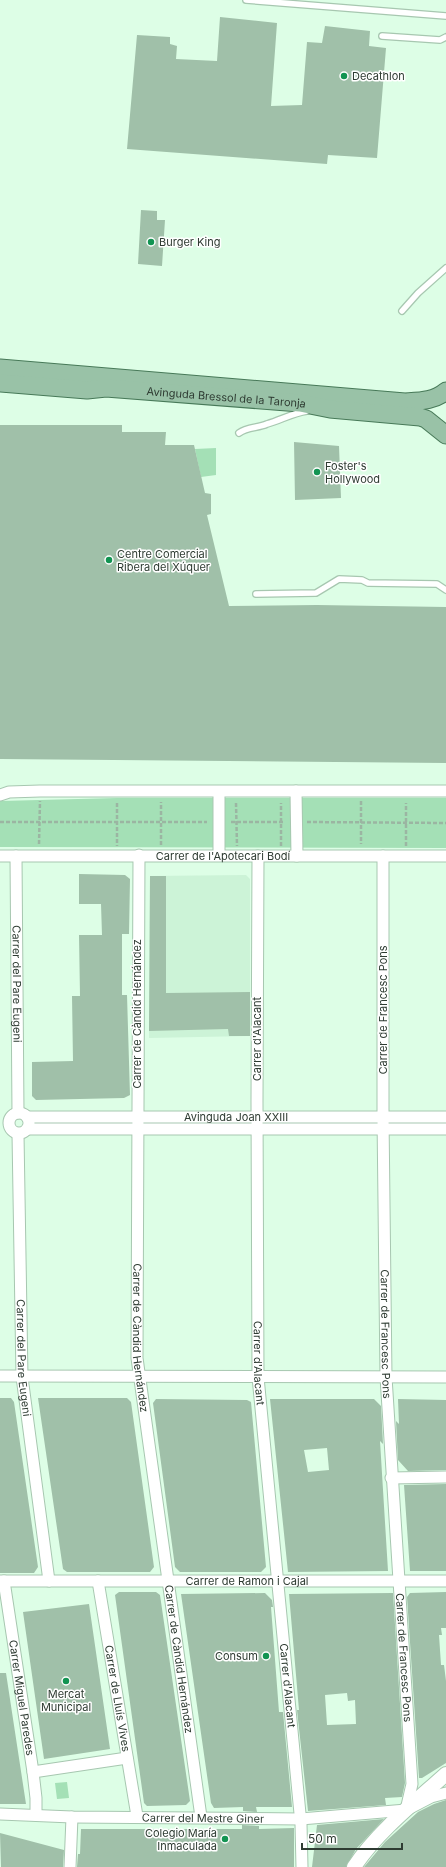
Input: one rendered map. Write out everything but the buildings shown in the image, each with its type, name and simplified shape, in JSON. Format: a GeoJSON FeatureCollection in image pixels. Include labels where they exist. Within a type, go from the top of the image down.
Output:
{"type":"FeatureCollection","features":[{"type":"Feature","properties":{"kind":"main road","name":"Avinguda Bressol de la Taronja"},"geometry":{"type":"LineString","coordinates":[[0,368],[406,402],[426,401],[438,397],[446,390]]}},
{"type":"Feature","properties":{"kind":"main road","name":"Avinguda Bressol de la Taronja"},"geometry":{"type":"LineString","coordinates":[[0,383],[87,390],[106,388],[300,403],[330,409],[420,417],[426,419],[446,435]]}},
{"type":"Feature","properties":{"kind":"street"},"geometry":{"type":"LineString","coordinates":[[296,791],[297,856]]}},
{"type":"Feature","properties":{"kind":"street"},"geometry":{"type":"LineString","coordinates":[[3,792],[446,791]]}},
{"type":"Feature","properties":{"kind":"street"},"geometry":{"type":"LineString","coordinates":[[219,792],[219,855]]}},
{"type":"Feature","properties":{"kind":"street","name":"Carrer de Càndid Hernández"},"geometry":{"type":"LineString","coordinates":[[139,855],[136,1358],[202,1817]]}},
{"type":"Feature","properties":{"kind":"street","name":"Carrer de l'Apotecari Bodí"},"geometry":{"type":"LineString","coordinates":[[0,856],[446,856]]}},
{"type":"Feature","properties":{"kind":"street","name":"Carrer del Pare Eugeni"},"geometry":{"type":"LineString","coordinates":[[16,856],[14,1123],[22,1377],[49,1581]]}},
{"type":"Feature","properties":{"kind":"street","name":"Carrer d'Alacant"},"geometry":{"type":"LineString","coordinates":[[258,856],[258,1377],[301,1819],[302,1867]]}},
{"type":"Feature","properties":{"kind":"street","name":"Carrer de Francesc Pons"},"geometry":{"type":"LineString","coordinates":[[382,856],[386,1377],[391,1478],[412,1784],[406,1810]]}},
{"type":"Feature","properties":{"kind":"street","name":"Avinguda Joan XXIII"},"geometry":{"type":"LineString","coordinates":[[14,1123],[137,1118],[446,1117]]}},
{"type":"Feature","properties":{"kind":"street","name":"Avinguda Joan XXIII"},"geometry":{"type":"LineString","coordinates":[[14,1123],[137,1129],[446,1129]]}},
{"type":"Feature","properties":{"kind":"street"},"geometry":{"type":"LineString","coordinates":[[0,1376],[446,1377]]}},
{"type":"Feature","properties":{"kind":"street"},"geometry":{"type":"LineString","coordinates":[[391,1478],[446,1477]]}},
{"type":"Feature","properties":{"kind":"street","name":"Carrer de Ramon i Cajal"},"geometry":{"type":"LineString","coordinates":[[2,1581],[446,1580]]}},
{"type":"Feature","properties":{"kind":"street","name":"Carrer Miguel Paredes"},"geometry":{"type":"LineString","coordinates":[[2,1581],[33,1772],[36,1815]]}},
{"type":"Feature","properties":{"kind":"street","name":"Carrer de Lluís Vives"},"geometry":{"type":"LineString","coordinates":[[98,1581],[136,1816]]}},
{"type":"Feature","properties":{"kind":"street"},"geometry":{"type":"LineString","coordinates":[[33,1772],[127,1758]]}},
{"type":"Feature","properties":{"kind":"street"},"geometry":{"type":"LineString","coordinates":[[354,1867],[361,1856],[406,1810],[446,1774]]}},
{"type":"Feature","properties":{"kind":"street"},"geometry":{"type":"LineString","coordinates":[[406,1810],[431,1797],[446,1793]]}},
{"type":"Feature","properties":{"kind":"street","name":"Carrer del Mestre Giner"},"geometry":{"type":"LineString","coordinates":[[0,1814],[72,1817],[136,1816],[301,1819],[406,1810]]}},
{"type":"Feature","properties":{"kind":"street"},"geometry":{"type":"LineString","coordinates":[[70,1867],[72,1817]]}},
{"type":"Feature","properties":{"kind":"lane"},"geometry":{"type":"LineString","coordinates":[[246,0],[446,16]]}},
{"type":"Feature","properties":{"kind":"lane"},"geometry":{"type":"LineString","coordinates":[[382,36],[440,40],[446,37]]}},
{"type":"Feature","properties":{"kind":"lane"},"geometry":{"type":"LineString","coordinates":[[402,311],[418,293],[446,268]]}},
{"type":"Feature","properties":{"kind":"lane"},"geometry":{"type":"LineString","coordinates":[[239,433],[247,428],[267,424],[299,412],[330,409]]}},
{"type":"Feature","properties":{"kind":"lane"},"geometry":{"type":"LineString","coordinates":[[256,594],[316,593],[338,579],[362,580],[368,583],[437,584],[446,590]]}},
{"type":"Feature","properties":{"kind":"path"},"geometry":{"type":"LineString","coordinates":[[117,798],[117,848]]}},
{"type":"Feature","properties":{"kind":"path"},"geometry":{"type":"LineString","coordinates":[[161,798],[161,849]]}},
{"type":"Feature","properties":{"kind":"path"},"geometry":{"type":"LineString","coordinates":[[236,798],[237,848]]}},
{"type":"Feature","properties":{"kind":"path"},"geometry":{"type":"LineString","coordinates":[[281,848],[282,798]]}},
{"type":"Feature","properties":{"kind":"path"},"geometry":{"type":"LineString","coordinates":[[406,798],[406,848]]}},
{"type":"Feature","properties":{"kind":"path"},"geometry":{"type":"LineString","coordinates":[[361,799],[362,848]]}},
{"type":"Feature","properties":{"kind":"path"},"geometry":{"type":"LineString","coordinates":[[39,848],[40,801]]}},
{"type":"Feature","properties":{"kind":"path"},"geometry":{"type":"LineString","coordinates":[[0,822],[213,822]]}},
{"type":"Feature","properties":{"kind":"path"},"geometry":{"type":"LineString","coordinates":[[226,822],[281,822]]}},
{"type":"Feature","properties":{"kind":"path"},"geometry":{"type":"LineString","coordinates":[[304,822],[446,822]]}},
{"type":"Feature","properties":{"kind":"shaded area"},"geometry":{"type":"Polygon","coordinates":[[[216,448],[216,475],[201,477],[195,449],[216,448]]]}},
{"type":"Feature","properties":{"kind":"shaded area"},"geometry":{"type":"Polygon","coordinates":[[[117,798],[446,798],[446,848],[0,847],[0,801],[117,798]]]}},
{"type":"Feature","properties":{"kind":"shaded area"},"geometry":{"type":"Polygon","coordinates":[[[246,875],[250,879],[250,1036],[149,1038],[150,876],[246,875]]]}},
{"type":"Feature","properties":{"kind":"shaded area"},"geometry":{"type":"Polygon","coordinates":[[[67,1782],[69,1798],[57,1799],[55,1783],[67,1782]]]}},
{"type":"Feature","properties":{"kind":"place","name":"Decathlon"},"geometry":{"type":"Point","coordinates":[344,76]}},
{"type":"Feature","properties":{"kind":"place","name":"Burger King"},"geometry":{"type":"Point","coordinates":[151,242]}},
{"type":"Feature","properties":{"kind":"place","name":"Foster's Hollywood"},"geometry":{"type":"Point","coordinates":[317,472]}},
{"type":"Feature","properties":{"kind":"place","name":"Centre Comercial Ribera del Xúquer"},"geometry":{"type":"Point","coordinates":[109,560]}},
{"type":"Feature","properties":{"kind":"place","name":"Consum"},"geometry":{"type":"Point","coordinates":[266,1656]}},
{"type":"Feature","properties":{"kind":"place","name":"Mercat Municipal"},"geometry":{"type":"Point","coordinates":[66,1681]}},
{"type":"Feature","properties":{"kind":"place","name":"Colegio María Inmaculada"},"geometry":{"type":"Point","coordinates":[225,1839]}}]}
